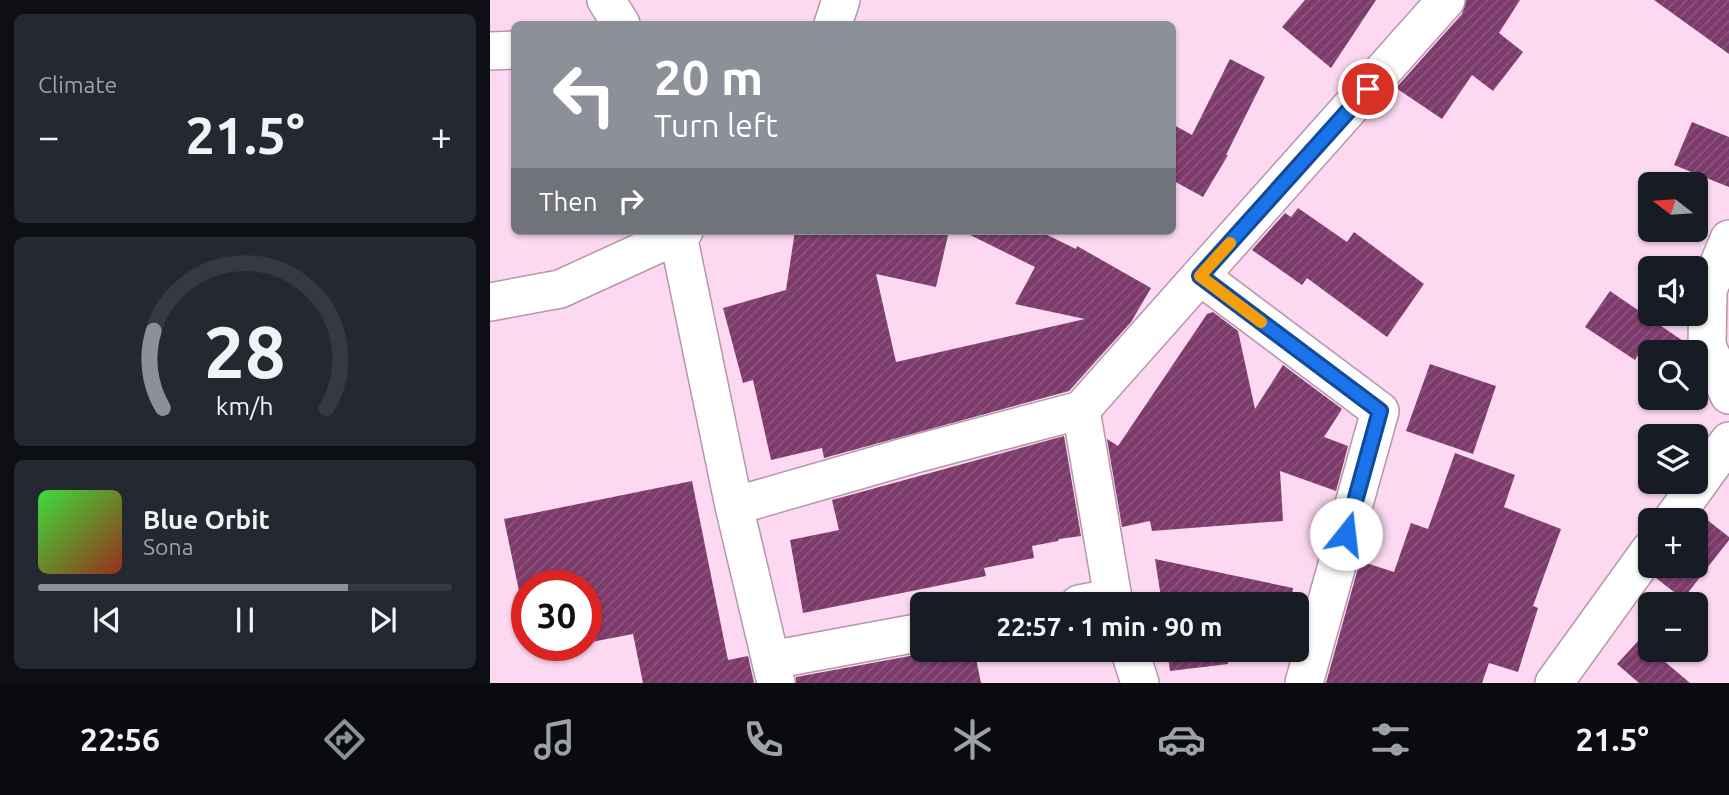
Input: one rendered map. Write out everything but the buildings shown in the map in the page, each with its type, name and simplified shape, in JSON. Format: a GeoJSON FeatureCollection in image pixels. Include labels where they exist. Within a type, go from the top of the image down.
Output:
{"type":"FeatureCollection","features":[{"type":"Feature","properties":{"kind":"street"},"geometry":{"type":"LineString","coordinates":[[606,0],[619,21]]}},
{"type":"Feature","properties":{"kind":"street"},"geometry":{"type":"LineString","coordinates":[[833,21],[842,0]]}},
{"type":"Feature","properties":{"kind":"street"},"geometry":{"type":"LineString","coordinates":[[734,506],[1081,410],[1446,0]]}},
{"type":"Feature","properties":{"kind":"street"},"geometry":{"type":"LineString","coordinates":[[490,51],[511,50]]}},
{"type":"Feature","properties":{"kind":"street"},"geometry":{"type":"LineString","coordinates":[[490,303],[560,289],[674,235]]}},
{"type":"Feature","properties":{"kind":"street"},"geometry":{"type":"LineString","coordinates":[[681,235],[734,506],[774,672],[910,635]]}},
{"type":"Feature","properties":{"kind":"street"},"geometry":{"type":"LineString","coordinates":[[1729,239],[1708,290],[1707,345],[1729,395]]}},
{"type":"Feature","properties":{"kind":"street"},"geometry":{"type":"LineString","coordinates":[[1200,276],[1380,411],[1304,683]]}},
{"type":"Feature","properties":{"kind":"street"},"geometry":{"type":"LineString","coordinates":[[1081,410],[1101,592]]}},
{"type":"Feature","properties":{"kind":"street"},"geometry":{"type":"LineString","coordinates":[[1681,508],[1729,441]]}},
{"type":"Feature","properties":{"kind":"street"},"geometry":{"type":"LineString","coordinates":[[1554,683],[1638,567]]}},
{"type":"Feature","properties":{"kind":"street"},"geometry":{"type":"LineString","coordinates":[[1133,662],[1140,683]]}},
{"type":"Feature","properties":{"kind":"slow traffic"},"geometry":{"type":"LineString","coordinates":[[1230,243],[1200,276],[1261,322]]}},
{"type":"Feature","properties":{"kind":"route"},"geometry":{"type":"LineString","coordinates":[[1346,534],[1380,411],[1200,276],[1368,89]]}}]}
